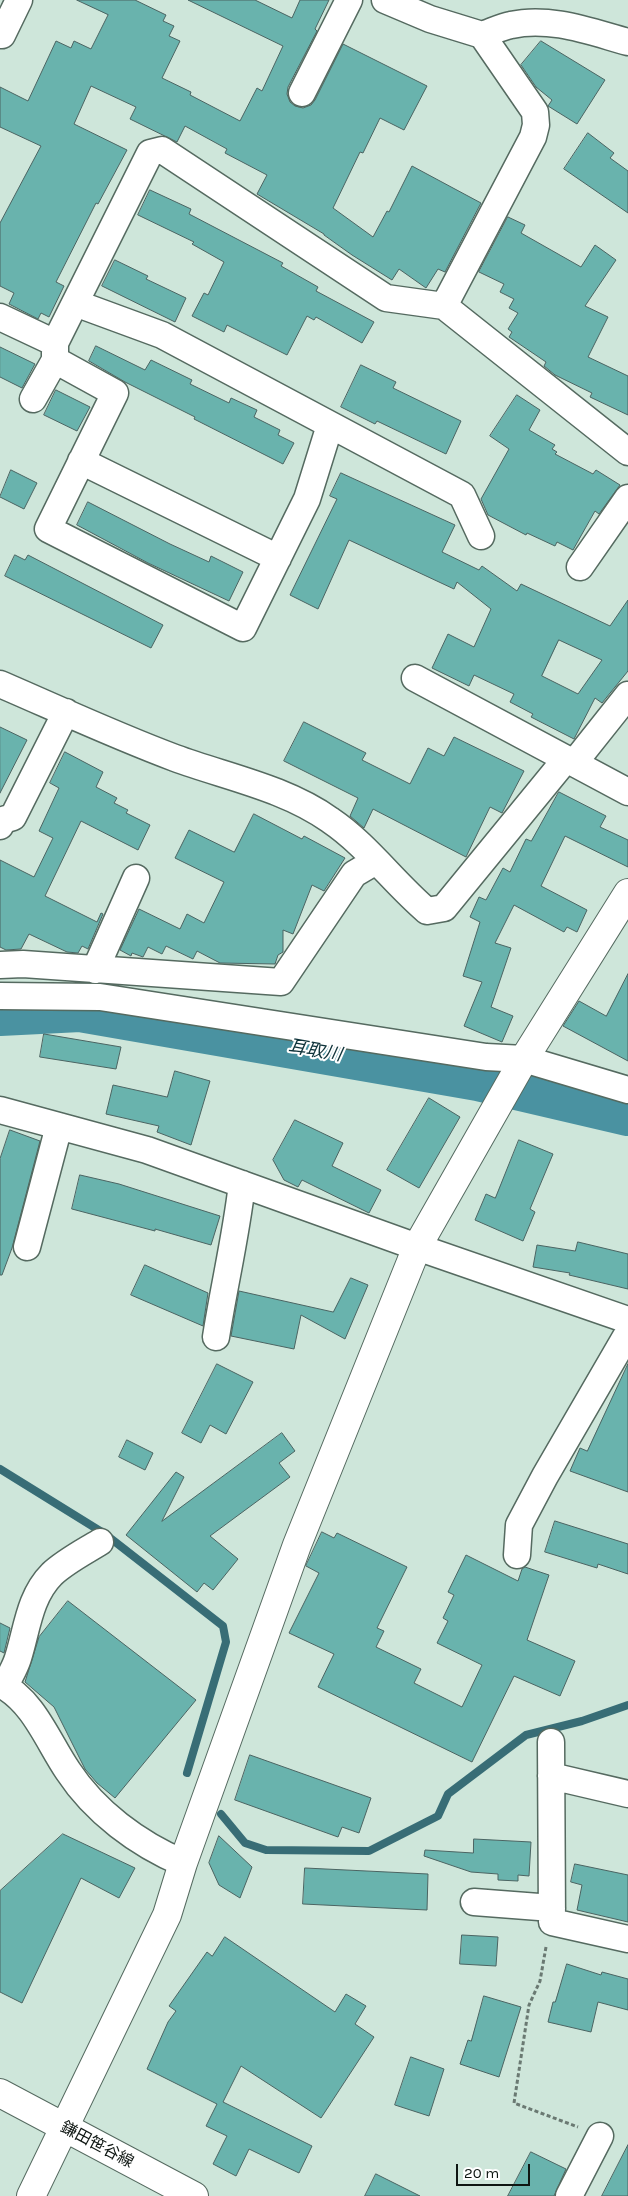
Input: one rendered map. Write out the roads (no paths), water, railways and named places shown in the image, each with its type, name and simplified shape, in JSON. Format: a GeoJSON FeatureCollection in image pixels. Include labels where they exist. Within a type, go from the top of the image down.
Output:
{"type":"FeatureCollection","features":[{"type":"Feature","properties":{"kind":"street"},"geometry":{"type":"LineString","coordinates":[[2,35],[19,0]]}},
{"type":"Feature","properties":{"kind":"street"},"geometry":{"type":"LineString","coordinates":[[302,93],[349,0]]}},
{"type":"Feature","properties":{"kind":"street"},"geometry":{"type":"LineString","coordinates":[[385,0],[430,19],[482,35],[512,25],[546,22],[573,27],[628,42]]}},
{"type":"Feature","properties":{"kind":"street"},"geometry":{"type":"LineString","coordinates":[[444,306],[532,137],[536,125],[535,112],[482,35]]}},
{"type":"Feature","properties":{"kind":"street"},"geometry":{"type":"LineString","coordinates":[[33,399],[75,303],[150,153],[162,150],[386,298],[444,306],[628,452]]}},
{"type":"Feature","properties":{"kind":"street"},"geometry":{"type":"LineString","coordinates":[[75,303],[162,335],[462,495],[481,536]]}},
{"type":"Feature","properties":{"kind":"street"},"geometry":{"type":"LineString","coordinates":[[0,317],[114,393],[48,529],[243,628],[307,500],[330,425]]}},
{"type":"Feature","properties":{"kind":"street"},"geometry":{"type":"LineString","coordinates":[[81,461],[278,558]]}},
{"type":"Feature","properties":{"kind":"street"},"geometry":{"type":"LineString","coordinates":[[580,567],[628,498]]}},
{"type":"Feature","properties":{"kind":"street"},"geometry":{"type":"LineString","coordinates":[[415,678],[628,792]]}},
{"type":"Feature","properties":{"kind":"street"},"geometry":{"type":"LineString","coordinates":[[0,684],[174,758],[259,786],[303,803],[330,819],[354,837],[427,911],[444,908],[628,695]]}},
{"type":"Feature","properties":{"kind":"street"},"geometry":{"type":"LineString","coordinates":[[0,826],[3,820],[13,817],[66,712]]}},
{"type":"Feature","properties":{"kind":"street"},"geometry":{"type":"LineString","coordinates":[[0,965],[23,964],[281,982],[354,874],[376,861]]}},
{"type":"Feature","properties":{"kind":"street"},"geometry":{"type":"LineString","coordinates":[[95,970],[136,878]]}},
{"type":"Feature","properties":{"kind":"street"},"geometry":{"type":"LineString","coordinates":[[30,2196],[65,2128],[167,1916],[183,1863],[296,1545],[417,1247],[523,1061],[628,892]]}},
{"type":"Feature","properties":{"kind":"street"},"geometry":{"type":"LineString","coordinates":[[0,996],[100,997],[486,1057],[523,1061],[628,1090]]}},
{"type":"Feature","properties":{"kind":"street"},"geometry":{"type":"LineString","coordinates":[[0,1110],[147,1150],[628,1320]]}},
{"type":"Feature","properties":{"kind":"street"},"geometry":{"type":"LineString","coordinates":[[27,1247],[59,1126]]}},
{"type":"Feature","properties":{"kind":"street"},"geometry":{"type":"LineString","coordinates":[[216,1337],[224,1282],[236,1237],[242,1184]]}},
{"type":"Feature","properties":{"kind":"street"},"geometry":{"type":"LineString","coordinates":[[517,1555],[519,1524],[628,1333]]}},
{"type":"Feature","properties":{"kind":"street"},"geometry":{"type":"LineString","coordinates":[[100,1542],[70,1560],[43,1584],[26,1624],[18,1660],[3,1685],[22,1701],[39,1722],[68,1771],[92,1802],[140,1840],[160,1853],[183,1863]]}},
{"type":"Feature","properties":{"kind":"street"},"geometry":{"type":"LineString","coordinates":[[551,1742],[552,1915]]}},
{"type":"Feature","properties":{"kind":"street"},"geometry":{"type":"LineString","coordinates":[[551,1776],[628,1794]]}},
{"type":"Feature","properties":{"kind":"street"},"geometry":{"type":"LineString","coordinates":[[474,1902],[552,1915],[628,1940]]}},
{"type":"Feature","properties":{"kind":"street","name":"鎌田笹谷線"},"geometry":{"type":"LineString","coordinates":[[0,2092],[194,2196]]}},
{"type":"Feature","properties":{"kind":"street"},"geometry":{"type":"LineString","coordinates":[[569,2196],[600,2136]]}},
{"type":"Feature","properties":{"kind":"waterway","name":"耳取川"},"geometry":{"type":"LineString","coordinates":[[0,1014],[80,1010],[478,1079],[628,1114]]}},
{"type":"Feature","properties":{"kind":"waterway"},"geometry":{"type":"LineString","coordinates":[[0,1469],[105,1534],[223,1626],[226,1642],[187,1773]]}},
{"type":"Feature","properties":{"kind":"waterway"},"geometry":{"type":"LineString","coordinates":[[221,1814],[245,1843],[266,1850],[369,1851],[438,1816],[448,1794],[526,1735],[582,1721],[628,1705]]}}]}
